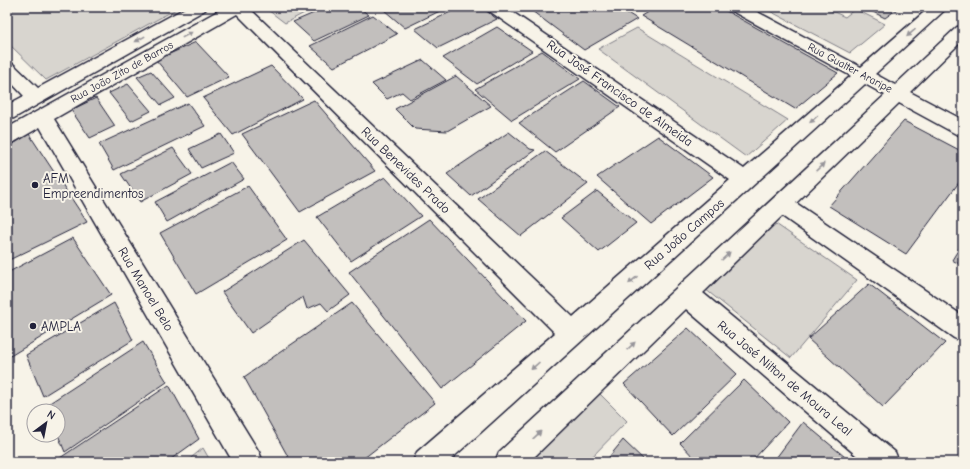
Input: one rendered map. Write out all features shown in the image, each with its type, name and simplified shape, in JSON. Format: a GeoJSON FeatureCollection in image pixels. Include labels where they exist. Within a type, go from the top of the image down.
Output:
{"type":"FeatureCollection","features":[{"type":"Feature","properties":{"kind":"street","name":"Rua João Zito de Barros"},"geometry":{"type":"LineString","coordinates":[[7,137],[40,107],[199,7]]}},
{"type":"Feature","properties":{"kind":"street","name":"Rua João Zito de Barros"},"geometry":{"type":"LineString","coordinates":[[7,113],[40,107],[238,7]]}},
{"type":"Feature","properties":{"kind":"street","name":"Rua Benevides Prado"},"geometry":{"type":"LineString","coordinates":[[238,7],[572,333]]}},
{"type":"Feature","properties":{"kind":"street","name":"Rua José Francisco de Almeida"},"geometry":{"type":"LineString","coordinates":[[494,7],[745,180]]}},
{"type":"Feature","properties":{"kind":"street","name":"Rua Gualter Araripe"},"geometry":{"type":"LineString","coordinates":[[736,7],[963,128]]}},
{"type":"Feature","properties":{"kind":"street","name":"Rua João Campos"},"geometry":{"type":"LineString","coordinates":[[427,462],[940,7]]}},
{"type":"Feature","properties":{"kind":"street"},"geometry":{"type":"LineString","coordinates":[[509,462],[963,31]]}},
{"type":"Feature","properties":{"kind":"street","name":"Rua Manoel Belo"},"geometry":{"type":"LineString","coordinates":[[7,68],[40,107],[249,462]]}},
{"type":"Feature","properties":{"kind":"street"},"geometry":{"type":"LineString","coordinates":[[781,204],[963,330]]}},
{"type":"Feature","properties":{"kind":"street","name":"Rua José Nilton de Moura Leal"},"geometry":{"type":"LineString","coordinates":[[686,294],[885,462]]}},
{"type":"Feature","properties":{"kind":"shaded area"},"geometry":{"type":"Polygon","coordinates":[[[7,7],[180,7],[46,80],[7,42],[7,7]]]}},
{"type":"Feature","properties":{"kind":"shaded area"},"geometry":{"type":"Polygon","coordinates":[[[264,7],[316,7],[285,23],[264,7]]]}},
{"type":"Feature","properties":{"kind":"shaded area"},"geometry":{"type":"Polygon","coordinates":[[[823,7],[845,17],[855,9],[885,24],[850,53],[764,8],[823,7]]]}},
{"type":"Feature","properties":{"kind":"shaded area"},"geometry":{"type":"Polygon","coordinates":[[[637,28],[788,120],[746,157],[598,49],[637,28]]]}},
{"type":"Feature","properties":{"kind":"shaded area"},"geometry":{"type":"Polygon","coordinates":[[[773,222],[857,280],[791,358],[705,289],[773,222]]]}},
{"type":"Feature","properties":{"kind":"shaded area"},"geometry":{"type":"Polygon","coordinates":[[[592,386],[627,421],[587,462],[513,462],[592,386]]]}},
{"type":"Feature","properties":{"kind":"shaded area"},"geometry":{"type":"Polygon","coordinates":[[[203,448],[211,462],[186,462],[203,448]]]}},
{"type":"Feature","properties":{"kind":"building"},"geometry":{"type":"Polygon","coordinates":[[[328,7],[358,7],[369,15],[314,41],[293,22],[328,7]]]}},
{"type":"Feature","properties":{"kind":"building"},"geometry":{"type":"Polygon","coordinates":[[[390,7],[448,7],[405,28],[384,10],[390,7]]]}},
{"type":"Feature","properties":{"kind":"building"},"geometry":{"type":"Polygon","coordinates":[[[461,7],[481,7],[497,19],[438,48],[415,29],[461,7]]]}},
{"type":"Feature","properties":{"kind":"building"},"geometry":{"type":"Polygon","coordinates":[[[618,7],[637,19],[584,50],[528,8],[618,7]]]}},
{"type":"Feature","properties":{"kind":"building"},"geometry":{"type":"Polygon","coordinates":[[[656,7],[719,7],[838,73],[795,109],[641,16],[656,7]]]}},
{"type":"Feature","properties":{"kind":"building"},"geometry":{"type":"Polygon","coordinates":[[[863,7],[900,7],[885,18],[863,7]]]}},
{"type":"Feature","properties":{"kind":"building"},"geometry":{"type":"Polygon","coordinates":[[[373,15],[397,34],[334,67],[310,46],[373,15]]]}},
{"type":"Feature","properties":{"kind":"building"},"geometry":{"type":"Polygon","coordinates":[[[497,27],[532,51],[477,84],[443,58],[497,27]]]}},
{"type":"Feature","properties":{"kind":"building"},"geometry":{"type":"Polygon","coordinates":[[[196,42],[229,77],[187,97],[156,60],[196,42]]]}},
{"type":"Feature","properties":{"kind":"building"},"geometry":{"type":"Polygon","coordinates":[[[542,51],[580,79],[512,120],[475,89],[542,51]]]}},
{"type":"Feature","properties":{"kind":"building"},"geometry":{"type":"Polygon","coordinates":[[[423,60],[446,80],[410,99],[402,92],[387,99],[372,84],[423,60]]]}},
{"type":"Feature","properties":{"kind":"building"},"geometry":{"type":"Polygon","coordinates":[[[271,66],[303,99],[233,135],[203,98],[271,66]]]}},
{"type":"Feature","properties":{"kind":"building"},"geometry":{"type":"Polygon","coordinates":[[[151,71],[175,98],[161,105],[137,77],[151,71]]]}},
{"type":"Feature","properties":{"kind":"building"},"geometry":{"type":"Polygon","coordinates":[[[456,76],[491,106],[447,131],[415,129],[395,109],[456,76]]]}},
{"type":"Feature","properties":{"kind":"building"},"geometry":{"type":"Polygon","coordinates":[[[584,81],[620,107],[555,152],[519,123],[584,81]]]}},
{"type":"Feature","properties":{"kind":"building"},"geometry":{"type":"Polygon","coordinates":[[[128,84],[151,111],[131,121],[109,93],[128,84]]]}},
{"type":"Feature","properties":{"kind":"building"},"geometry":{"type":"Polygon","coordinates":[[[96,98],[115,126],[90,138],[71,110],[96,98]]]}},
{"type":"Feature","properties":{"kind":"building"},"geometry":{"type":"Polygon","coordinates":[[[314,100],[375,171],[300,212],[242,134],[314,100]]]}},
{"type":"Feature","properties":{"kind":"building"},"geometry":{"type":"Polygon","coordinates":[[[188,103],[205,126],[114,170],[99,144],[188,103]]]}},
{"type":"Feature","properties":{"kind":"building"},"geometry":{"type":"Polygon","coordinates":[[[904,121],[963,152],[963,177],[906,254],[829,206],[904,121]]]}},
{"type":"Feature","properties":{"kind":"building"},"geometry":{"type":"Polygon","coordinates":[[[509,132],[530,149],[535,150],[471,196],[447,174],[509,132]]]}},
{"type":"Feature","properties":{"kind":"building","name":"AFM Empreendimentos"},"geometry":{"type":"Polygon","coordinates":[[[29,134],[87,222],[7,261],[7,148],[29,134]]]}},
{"type":"Feature","properties":{"kind":"building"},"geometry":{"type":"Polygon","coordinates":[[[221,134],[234,153],[201,168],[189,149],[221,134]]]}},
{"type":"Feature","properties":{"kind":"building"},"geometry":{"type":"Polygon","coordinates":[[[658,136],[713,177],[651,224],[597,177],[658,136]]]}},
{"type":"Feature","properties":{"kind":"building"},"geometry":{"type":"Polygon","coordinates":[[[173,148],[192,174],[140,202],[121,174],[173,148]]]}},
{"type":"Feature","properties":{"kind":"building"},"geometry":{"type":"Polygon","coordinates":[[[545,151],[588,184],[521,236],[478,199],[545,151]]]}},
{"type":"Feature","properties":{"kind":"building"},"geometry":{"type":"Polygon","coordinates":[[[231,162],[244,179],[167,222],[155,202],[231,162]]]}},
{"type":"Feature","properties":{"kind":"building"},"geometry":{"type":"Polygon","coordinates":[[[385,177],[421,216],[351,261],[317,217],[385,177]]]}},
{"type":"Feature","properties":{"kind":"building"},"geometry":{"type":"Polygon","coordinates":[[[248,186],[287,240],[196,294],[160,233],[248,186]]]}},
{"type":"Feature","properties":{"kind":"building"},"geometry":{"type":"Polygon","coordinates":[[[597,191],[636,223],[599,252],[561,218],[597,191]]]}},
{"type":"Feature","properties":{"kind":"building"},"geometry":{"type":"Polygon","coordinates":[[[429,219],[526,321],[442,389],[349,272],[429,219]]]}},
{"type":"Feature","properties":{"kind":"building","name":"AMPLA"},"geometry":{"type":"Polygon","coordinates":[[[73,238],[111,295],[7,358],[7,273],[73,238]]]}},
{"type":"Feature","properties":{"kind":"building"},"geometry":{"type":"Polygon","coordinates":[[[304,240],[350,295],[328,311],[321,303],[307,309],[303,297],[251,333],[222,292],[304,240]]]}},
{"type":"Feature","properties":{"kind":"building"},"geometry":{"type":"Polygon","coordinates":[[[963,242],[963,266],[952,260],[963,242]]]}},
{"type":"Feature","properties":{"kind":"building"},"geometry":{"type":"Polygon","coordinates":[[[869,284],[945,343],[883,407],[808,339],[869,284]]]}},
{"type":"Feature","properties":{"kind":"building"},"geometry":{"type":"Polygon","coordinates":[[[114,303],[133,340],[43,396],[26,355],[114,303]]]}},
{"type":"Feature","properties":{"kind":"building"},"geometry":{"type":"Polygon","coordinates":[[[352,303],[435,403],[359,462],[291,462],[244,377],[352,303]]]}},
{"type":"Feature","properties":{"kind":"building"},"geometry":{"type":"Polygon","coordinates":[[[688,328],[737,374],[673,436],[624,384],[688,328]]]}},
{"type":"Feature","properties":{"kind":"building"},"geometry":{"type":"Polygon","coordinates":[[[143,342],[167,382],[65,452],[61,443],[66,443],[66,403],[50,403],[143,342]]]}},
{"type":"Feature","properties":{"kind":"building"},"geometry":{"type":"Polygon","coordinates":[[[744,380],[788,422],[751,462],[698,462],[680,443],[744,380]]]}},
{"type":"Feature","properties":{"kind":"building"},"geometry":{"type":"Polygon","coordinates":[[[169,385],[199,439],[167,462],[54,462],[169,385]]]}},
{"type":"Feature","properties":{"kind":"building"},"geometry":{"type":"Polygon","coordinates":[[[803,422],[851,462],[773,462],[803,422]]]}},
{"type":"Feature","properties":{"kind":"building"},"geometry":{"type":"Polygon","coordinates":[[[623,440],[646,462],[605,462],[623,440]]]}},
{"type":"Feature","properties":{"kind":"place","name":"AFM Empreendimentos"},"geometry":{"type":"Point","coordinates":[35,185]}},
{"type":"Feature","properties":{"kind":"place","name":"AMPLA"},"geometry":{"type":"Point","coordinates":[33,326]}}]}
